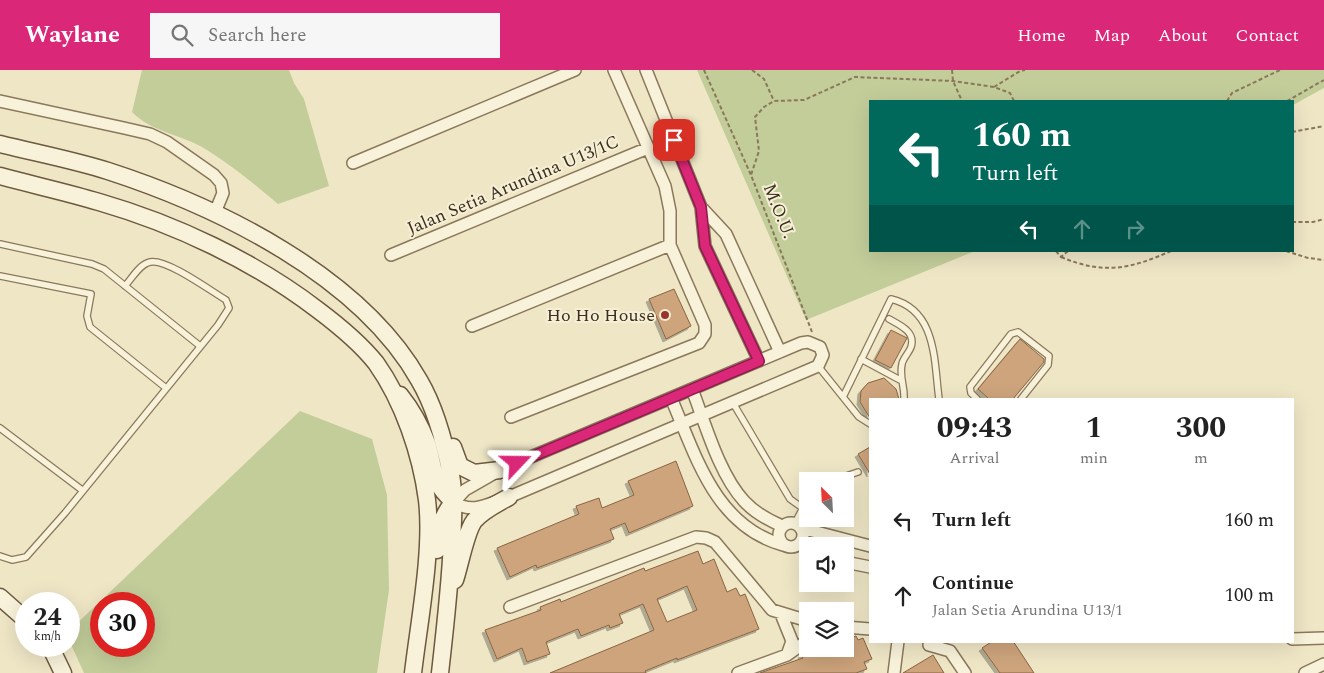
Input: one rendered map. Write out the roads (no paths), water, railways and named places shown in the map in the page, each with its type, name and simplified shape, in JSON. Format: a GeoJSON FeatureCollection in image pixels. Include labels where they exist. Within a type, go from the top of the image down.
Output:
{"type":"FeatureCollection","features":[{"type":"Feature","properties":{"kind":"main road"},"geometry":{"type":"LineString","coordinates":[[0,144],[107,171],[174,196],[214,214],[279,248],[327,280],[365,310],[395,344],[420,381],[432,411],[446,453],[454,502],[450,595],[440,673]]}},
{"type":"Feature","properties":{"kind":"main road"},"geometry":{"type":"LineString","coordinates":[[0,176],[100,202],[163,224],[239,260],[298,294],[338,325],[375,362],[390,384],[414,412],[427,444],[436,483],[442,493],[454,502]]}},
{"type":"Feature","properties":{"kind":"main road"},"geometry":{"type":"LineString","coordinates":[[390,384],[415,447],[427,501],[428,531],[413,673]]}},
{"type":"Feature","properties":{"kind":"main road"},"geometry":{"type":"LineString","coordinates":[[432,411],[449,437],[460,466],[474,473],[500,470]]}},
{"type":"Feature","properties":{"kind":"main road"},"geometry":{"type":"LineString","coordinates":[[450,595],[474,522],[489,509],[509,497]]}},
{"type":"Feature","properties":{"kind":"main road"},"geometry":{"type":"LineString","coordinates":[[418,635],[433,590],[439,529],[444,515],[454,502]]}},
{"type":"Feature","properties":{"kind":"main road"},"geometry":{"type":"LineString","coordinates":[[0,597],[15,610]]}},
{"type":"Feature","properties":{"kind":"main road"},"geometry":{"type":"LineString","coordinates":[[55,657],[63,673]]}},
{"type":"Feature","properties":{"kind":"street"},"geometry":{"type":"LineString","coordinates":[[353,163],[575,70]]}},
{"type":"Feature","properties":{"kind":"street"},"geometry":{"type":"LineString","coordinates":[[511,417],[699,343],[705,334],[705,324],[670,245],[670,211],[665,186],[614,70]]}},
{"type":"Feature","properties":{"kind":"street"},"geometry":{"type":"LineString","coordinates":[[646,70],[701,207],[705,246],[759,361]]}},
{"type":"Feature","properties":{"kind":"street"},"geometry":{"type":"LineString","coordinates":[[0,101],[150,134],[166,142],[214,175],[221,183],[223,193],[214,214]]}},
{"type":"Feature","properties":{"kind":"street","name":"Jalan Setia Arundina U13/1C"},"geometry":{"type":"LineString","coordinates":[[391,255],[648,148]]}},
{"type":"Feature","properties":{"kind":"street"},"geometry":{"type":"LineString","coordinates":[[701,207],[726,234],[780,352]]}},
{"type":"Feature","properties":{"kind":"street"},"geometry":{"type":"LineString","coordinates":[[472,326],[670,245]]}},
{"type":"Feature","properties":{"kind":"street"},"geometry":{"type":"LineString","coordinates":[[802,343],[814,343],[820,347],[823,355],[818,366],[509,497],[471,510],[461,508],[454,502],[465,490],[500,470],[759,361],[802,343]]}},
{"type":"Feature","properties":{"kind":"street"},"geometry":{"type":"LineString","coordinates":[[692,389],[726,475],[743,501],[765,519],[782,526]]}},
{"type":"Feature","properties":{"kind":"street"},"geometry":{"type":"LineString","coordinates":[[671,398],[707,483],[738,522],[756,536],[799,550]]}},
{"type":"Feature","properties":{"kind":"street"},"geometry":{"type":"LineString","coordinates":[[798,526],[804,534],[802,541],[797,546],[786,546],[779,539],[778,532],[782,526],[788,523],[869,546]]}},
{"type":"Feature","properties":{"kind":"street"},"geometry":{"type":"LineString","coordinates":[[510,607],[696,537],[706,538],[714,542],[772,610],[799,619]]}},
{"type":"Feature","properties":{"kind":"street"},"geometry":{"type":"LineString","coordinates":[[854,564],[869,567]]}},
{"type":"Feature","properties":{"kind":"street"},"geometry":{"type":"LineString","coordinates":[[781,614],[792,641],[787,655]]}},
{"type":"Feature","properties":{"kind":"street"},"geometry":{"type":"LineString","coordinates":[[854,628],[869,629]]}},
{"type":"Feature","properties":{"kind":"street"},"geometry":{"type":"LineString","coordinates":[[1294,639],[1324,638]]}},
{"type":"Feature","properties":{"kind":"street"},"geometry":{"type":"LineString","coordinates":[[894,673],[898,643]]}},
{"type":"Feature","properties":{"kind":"street"},"geometry":{"type":"LineString","coordinates":[[930,645],[950,652],[965,673]]}},
{"type":"Feature","properties":{"kind":"street"},"geometry":{"type":"LineString","coordinates":[[738,673],[787,655],[799,646]]}},
{"type":"Feature","properties":{"kind":"street"},"geometry":{"type":"LineString","coordinates":[[1305,673],[1324,664]]}},
{"type":"Feature","properties":{"kind":"lane"},"geometry":{"type":"LineString","coordinates":[[0,244],[92,264],[104,269],[200,346]]}},
{"type":"Feature","properties":{"kind":"lane"},"geometry":{"type":"LineString","coordinates":[[0,556],[12,560],[26,557],[230,308],[226,300],[170,266],[156,262],[143,265],[125,286]]}},
{"type":"Feature","properties":{"kind":"lane"},"geometry":{"type":"LineString","coordinates":[[0,276],[91,294],[87,316],[90,327],[166,388]]}},
{"type":"Feature","properties":{"kind":"lane"},"geometry":{"type":"LineString","coordinates":[[843,397],[891,299],[902,302],[927,325],[932,341],[939,398]]}},
{"type":"Feature","properties":{"kind":"lane"},"geometry":{"type":"LineString","coordinates":[[889,319],[906,328],[911,338],[911,346],[902,363],[900,380],[905,392],[904,398]]}},
{"type":"Feature","properties":{"kind":"lane"},"geometry":{"type":"LineString","coordinates":[[976,398],[971,393],[970,387],[1011,334],[1018,332],[1049,356],[1048,365],[1022,398]]}},
{"type":"Feature","properties":{"kind":"lane"},"geometry":{"type":"LineString","coordinates":[[861,359],[900,380]]}},
{"type":"Feature","properties":{"kind":"lane"},"geometry":{"type":"LineString","coordinates":[[818,366],[859,417],[869,423]]}},
{"type":"Feature","properties":{"kind":"lane"},"geometry":{"type":"LineString","coordinates":[[733,403],[790,499],[799,505]]}},
{"type":"Feature","properties":{"kind":"lane"},"geometry":{"type":"LineString","coordinates":[[0,428],[82,490]]}},
{"type":"Feature","properties":{"kind":"lane"},"geometry":{"type":"LineString","coordinates":[[854,473],[858,472]]}},
{"type":"Feature","properties":{"kind":"place","name":"Ho Ho House"},"geometry":{"type":"Point","coordinates":[665,315]}}]}
